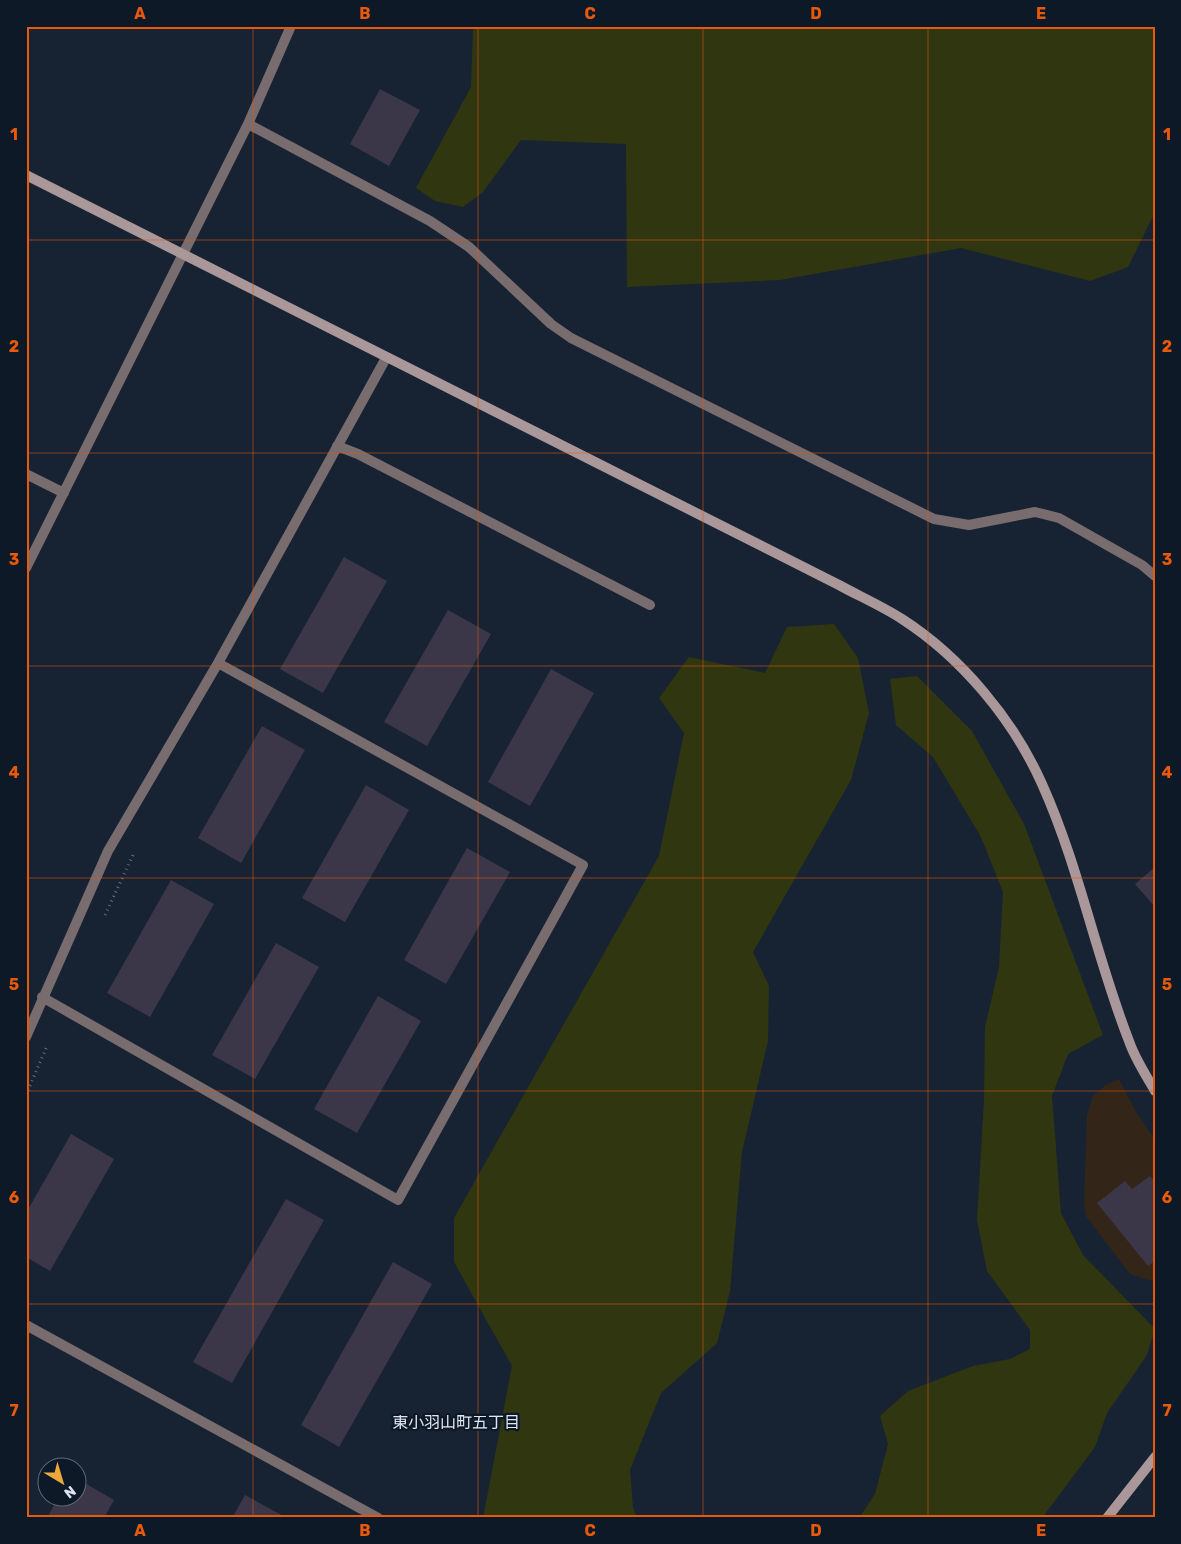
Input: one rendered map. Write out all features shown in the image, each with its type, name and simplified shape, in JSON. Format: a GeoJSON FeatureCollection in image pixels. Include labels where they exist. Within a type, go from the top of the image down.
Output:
{"type":"FeatureCollection","features":[{"type":"Feature","properties":{"kind":"street"},"geometry":{"type":"LineString","coordinates":[[26,568],[182,252],[248,124],[291,26]]}},
{"type":"Feature","properties":{"kind":"street"},"geometry":{"type":"LineString","coordinates":[[248,124],[430,220],[469,247],[551,324],[571,338],[934,519],[969,525],[1035,512],[1058,518],[1142,565],[1155,576]]}},
{"type":"Feature","properties":{"kind":"street"},"geometry":{"type":"LineString","coordinates":[[26,175],[182,252],[386,358],[902,618],[942,650],[979,688],[1016,736],[1042,784],[1069,857],[1129,1042],[1155,1092]]}},
{"type":"Feature","properties":{"kind":"street"},"geometry":{"type":"LineString","coordinates":[[26,1037],[108,851],[218,663],[386,358]]}},
{"type":"Feature","properties":{"kind":"street"},"geometry":{"type":"LineString","coordinates":[[337,446],[358,454],[650,605]]}},
{"type":"Feature","properties":{"kind":"street"},"geometry":{"type":"LineString","coordinates":[[26,474],[64,493]]}},
{"type":"Feature","properties":{"kind":"street"},"geometry":{"type":"LineString","coordinates":[[42,997],[398,1200],[583,864],[218,663]]}},
{"type":"Feature","properties":{"kind":"street"},"geometry":{"type":"LineString","coordinates":[[26,1325],[378,1518]]}},
{"type":"Feature","properties":{"kind":"street"},"geometry":{"type":"LineString","coordinates":[[1107,1518],[1155,1458]]}},
{"type":"Feature","properties":{"kind":"path"},"geometry":{"type":"LineString","coordinates":[[105,916],[138,845]]}},
{"type":"Feature","properties":{"kind":"path"},"geometry":{"type":"LineString","coordinates":[[26,1095],[48,1042]]}},
{"type":"Feature","properties":{"kind":"shaded area"},"geometry":{"type":"Polygon","coordinates":[[[1119,1079],[1136,1112],[1155,1140],[1155,1282],[1130,1274],[1086,1216],[1084,1204],[1087,1116],[1092,1097],[1106,1085],[1119,1079]]]}},
{"type":"Feature","properties":{"kind":"green space"},"geometry":{"type":"Polygon","coordinates":[[[473,26],[1155,26],[1155,212],[1128,267],[1090,281],[961,248],[780,280],[627,287],[626,144],[521,140],[483,192],[463,207],[435,201],[416,188],[471,87],[473,26]]]}},
{"type":"Feature","properties":{"kind":"green space"},"geometry":{"type":"Polygon","coordinates":[[[834,624],[858,658],[869,713],[851,780],[753,952],[769,986],[768,1041],[742,1152],[730,1291],[717,1343],[661,1393],[630,1470],[633,1508],[637,1518],[483,1518],[512,1366],[454,1262],[454,1218],[659,856],[684,733],[659,698],[689,657],[765,673],[787,627],[834,624]]]}},
{"type":"Feature","properties":{"kind":"green space"},"geometry":{"type":"Polygon","coordinates":[[[917,676],[972,731],[1024,824],[1103,1035],[1068,1054],[1052,1096],[1061,1213],[1083,1255],[1155,1329],[1147,1355],[1107,1413],[1095,1447],[1042,1518],[859,1518],[875,1494],[888,1444],[880,1416],[908,1391],[973,1366],[1010,1359],[1030,1349],[1030,1330],[987,1271],[977,1220],[984,1101],[985,1027],[999,967],[1003,892],[981,837],[933,757],[896,725],[890,679],[917,676]]]}},
{"type":"Feature","properties":{"kind":"building"},"geometry":{"type":"Polygon","coordinates":[[[380,89],[420,110],[389,166],[350,144],[380,89]]]}},
{"type":"Feature","properties":{"kind":"building"},"geometry":{"type":"Polygon","coordinates":[[[344,557],[387,581],[323,693],[280,669],[344,557]]]}},
{"type":"Feature","properties":{"kind":"building"},"geometry":{"type":"Polygon","coordinates":[[[448,610],[491,634],[427,746],[384,722],[448,610]]]}},
{"type":"Feature","properties":{"kind":"building"},"geometry":{"type":"Polygon","coordinates":[[[551,669],[594,693],[530,806],[488,782],[551,669]]]}},
{"type":"Feature","properties":{"kind":"building"},"geometry":{"type":"Polygon","coordinates":[[[262,726],[305,750],[241,863],[198,838],[262,726]]]}},
{"type":"Feature","properties":{"kind":"building"},"geometry":{"type":"Polygon","coordinates":[[[366,785],[409,810],[345,922],[302,898],[366,785]]]}},
{"type":"Feature","properties":{"kind":"building"},"geometry":{"type":"Polygon","coordinates":[[[467,848],[510,872],[446,984],[404,960],[467,848]]]}},
{"type":"Feature","properties":{"kind":"building"},"geometry":{"type":"Polygon","coordinates":[[[1155,867],[1155,907],[1135,884],[1155,867]]]}},
{"type":"Feature","properties":{"kind":"building"},"geometry":{"type":"Polygon","coordinates":[[[171,880],[214,904],[150,1017],[107,993],[171,880]]]}},
{"type":"Feature","properties":{"kind":"building"},"geometry":{"type":"Polygon","coordinates":[[[276,943],[319,967],[255,1079],[212,1055],[276,943]]]}},
{"type":"Feature","properties":{"kind":"building"},"geometry":{"type":"Polygon","coordinates":[[[378,996],[421,1021],[357,1133],[314,1109],[378,996]]]}},
{"type":"Feature","properties":{"kind":"building"},"geometry":{"type":"Polygon","coordinates":[[[71,1134],[114,1159],[50,1271],[26,1257],[26,1213],[71,1134]]]}},
{"type":"Feature","properties":{"kind":"building"},"geometry":{"type":"Polygon","coordinates":[[[1150,1176],[1155,1181],[1155,1261],[1148,1266],[1097,1203],[1125,1181],[1132,1189],[1150,1176]]]}},
{"type":"Feature","properties":{"kind":"building"},"geometry":{"type":"Polygon","coordinates":[[[286,1199],[324,1220],[232,1383],[193,1362],[286,1199]]]}},
{"type":"Feature","properties":{"kind":"building"},"geometry":{"type":"Polygon","coordinates":[[[393,1262],[432,1284],[339,1447],[301,1425],[393,1262]]]}},
{"type":"Feature","properties":{"kind":"building"},"geometry":{"type":"Polygon","coordinates":[[[88,1485],[114,1500],[104,1518],[47,1518],[54,1506],[88,1506],[88,1485]]]}},
{"type":"Feature","properties":{"kind":"building"},"geometry":{"type":"Polygon","coordinates":[[[245,1495],[287,1518],[232,1518],[245,1495]]]}},
{"type":"Feature","properties":{"kind":"district","name":"東小羽山町五丁目"},"geometry":{"type":"Point","coordinates":[456,1422]}}]}
